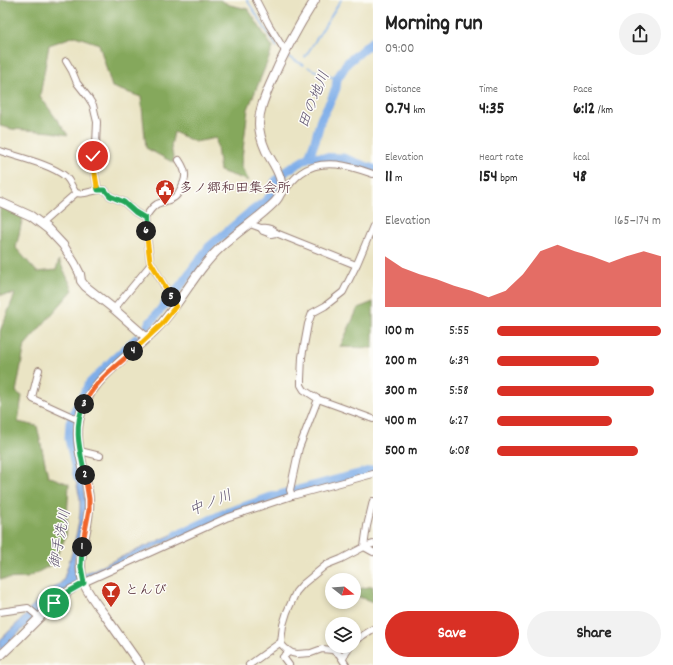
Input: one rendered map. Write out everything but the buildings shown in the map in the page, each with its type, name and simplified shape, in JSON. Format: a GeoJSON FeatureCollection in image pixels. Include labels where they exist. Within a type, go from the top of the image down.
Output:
{"type":"FeatureCollection","features":[{"type":"Feature","properties":{"kind":"main road"},"geometry":{"type":"LineString","coordinates":[[140,665],[87,590],[83,578],[81,567],[82,550],[89,515],[89,504],[80,451],[77,419],[86,400],[97,385],[161,325],[175,303],[213,255],[267,209],[278,197],[281,188],[277,170],[260,137],[259,122],[261,109],[278,64],[316,0]]}},
{"type":"Feature","properties":{"kind":"main road"},"geometry":{"type":"LineString","coordinates":[[0,202],[31,216],[42,223],[63,245],[80,272],[81,282],[147,338]]}},
{"type":"Feature","properties":{"kind":"main road"},"geometry":{"type":"LineString","coordinates":[[0,656],[38,617],[59,598],[72,589]]}},
{"type":"Feature","properties":{"kind":"street"},"geometry":{"type":"LineString","coordinates":[[256,0],[266,21],[285,51]]}},
{"type":"Feature","properties":{"kind":"street"},"geometry":{"type":"LineString","coordinates":[[66,62],[72,71],[77,84],[93,105],[97,122],[96,145],[92,159],[98,190]]}},
{"type":"Feature","properties":{"kind":"street"},"geometry":{"type":"LineString","coordinates":[[0,151],[41,164],[57,171],[67,178],[76,193]]}},
{"type":"Feature","properties":{"kind":"street"},"geometry":{"type":"LineString","coordinates":[[175,303],[149,259],[145,218],[157,204],[174,198],[179,192],[185,177],[183,167],[179,160]]}},
{"type":"Feature","properties":{"kind":"street"},"geometry":{"type":"LineString","coordinates":[[278,197],[300,174],[309,168],[320,165],[331,164],[343,166],[373,174]]}},
{"type":"Feature","properties":{"kind":"street"},"geometry":{"type":"LineString","coordinates":[[42,223],[76,193],[81,194],[98,190],[105,190],[110,196],[124,202],[135,212],[145,218]]}},
{"type":"Feature","properties":{"kind":"street"},"geometry":{"type":"LineString","coordinates":[[250,224],[261,228],[263,231],[271,234],[276,233],[356,265]]}},
{"type":"Feature","properties":{"kind":"street"},"geometry":{"type":"LineString","coordinates":[[373,226],[346,288],[325,306],[312,313],[308,324],[302,357],[301,379],[301,384],[304,390],[318,399],[373,419]]}},
{"type":"Feature","properties":{"kind":"street"},"geometry":{"type":"LineString","coordinates":[[114,309],[151,264]]}},
{"type":"Feature","properties":{"kind":"street"},"geometry":{"type":"LineString","coordinates":[[40,370],[32,397],[33,399],[77,419]]}},
{"type":"Feature","properties":{"kind":"street"},"geometry":{"type":"LineString","coordinates":[[291,493],[299,448],[318,399]]}},
{"type":"Feature","properties":{"kind":"street"},"geometry":{"type":"LineString","coordinates":[[80,451],[100,456]]}},
{"type":"Feature","properties":{"kind":"street"},"geometry":{"type":"LineString","coordinates":[[72,589],[83,578],[226,518],[291,493],[373,474]]}},
{"type":"Feature","properties":{"kind":"street"},"geometry":{"type":"LineString","coordinates":[[364,547],[373,501]]}},
{"type":"Feature","properties":{"kind":"street"},"geometry":{"type":"LineString","coordinates":[[344,662],[339,654],[326,649],[305,654],[289,652],[281,642],[283,625],[298,588],[326,565],[373,544]]}},
{"type":"Feature","properties":{"kind":"street"},"geometry":{"type":"LineString","coordinates":[[364,547],[373,552]]}},
{"type":"Feature","properties":{"kind":"street"},"geometry":{"type":"LineString","coordinates":[[0,612],[28,608],[38,617]]}},
{"type":"Feature","properties":{"kind":"street"},"geometry":{"type":"LineString","coordinates":[[361,637],[373,629]]}},
{"type":"Feature","properties":{"kind":"street"},"geometry":{"type":"LineString","coordinates":[[249,665],[281,642]]}},
{"type":"Feature","properties":{"kind":"street"},"geometry":{"type":"LineString","coordinates":[[289,652],[283,657],[289,665]]}},
{"type":"Feature","properties":{"kind":"green space"},"geometry":{"type":"Polygon","coordinates":[[[0,0],[220,0],[230,5],[248,9],[273,48],[248,109],[241,166],[249,181],[220,171],[216,138],[195,142],[174,132],[171,146],[174,163],[146,148],[141,97],[112,87],[99,44],[75,36],[49,45],[40,96],[68,135],[52,132],[12,129],[0,126],[0,0]]]}},
{"type":"Feature","properties":{"kind":"green space"},"geometry":{"type":"Polygon","coordinates":[[[0,207],[23,216],[16,248],[37,272],[56,270],[59,260],[73,290],[25,345],[16,392],[22,396],[18,422],[37,426],[48,476],[69,484],[66,536],[53,564],[27,578],[0,579],[0,331],[15,294],[0,295],[0,207]]]}},
{"type":"Feature","properties":{"kind":"green space"},"geometry":{"type":"Polygon","coordinates":[[[373,302],[373,348],[340,347],[358,308],[373,302]]]}},
{"type":"Feature","properties":{"kind":"green space"},"geometry":{"type":"Polygon","coordinates":[[[373,586],[373,602],[361,598],[361,589],[373,586]]]}},
{"type":"Feature","properties":{"kind":"water"},"geometry":{"type":"Polygon","coordinates":[[[78,467],[83,485],[85,506],[75,557],[74,567],[76,576],[187,528],[189,532],[76,583],[60,593],[0,651],[0,640],[24,617],[38,599],[63,581],[72,553],[80,513],[80,498],[73,468],[78,467]]]}},
{"type":"Feature","properties":{"kind":"waterway"},"geometry":{"type":"LineString","coordinates":[[247,0],[277,47]]}},
{"type":"Feature","properties":{"kind":"waterway"},"geometry":{"type":"LineString","coordinates":[[305,57],[341,0]]}},
{"type":"Feature","properties":{"kind":"waterway","name":"田の地川"},"geometry":{"type":"LineString","coordinates":[[309,157],[321,119],[336,88],[337,79],[347,63],[373,41]]}},
{"type":"Feature","properties":{"kind":"waterway"},"geometry":{"type":"LineString","coordinates":[[286,56],[304,65]]}},
{"type":"Feature","properties":{"kind":"waterway"},"geometry":{"type":"LineString","coordinates":[[308,67],[337,79]]}},
{"type":"Feature","properties":{"kind":"waterway","name":"御手洗川"},"geometry":{"type":"LineString","coordinates":[[148,325],[209,247],[266,201],[272,194],[275,182],[286,171],[309,157],[343,158],[373,169]]}},
{"type":"Feature","properties":{"kind":"waterway","name":"御手洗川"},"geometry":{"type":"LineString","coordinates":[[78,478],[69,439],[70,423],[74,412],[89,384],[136,339]]}},
{"type":"Feature","properties":{"kind":"waterway","name":"中ノ川"},"geometry":{"type":"LineString","coordinates":[[177,535],[223,514],[271,497],[373,470]]}},
{"type":"Feature","properties":{"kind":"place","name":"多ノ郷和田集会所"},"geometry":{"type":"Point","coordinates":[165,206]}},
{"type":"Feature","properties":{"kind":"place","name":"とんび"},"geometry":{"type":"Point","coordinates":[111,608]}},
{"type":"Feature","properties":{"kind":"route"},"geometry":{"type":"LineString","coordinates":[[54,603],[63,595],[84,583],[81,567],[82,550],[89,515],[89,499],[78,438],[79,420],[83,407],[89,395],[107,374],[154,332],[176,306],[149,259],[145,218],[135,212],[124,202],[110,196],[105,190],[98,190],[92,159],[93,156]]}}]}
